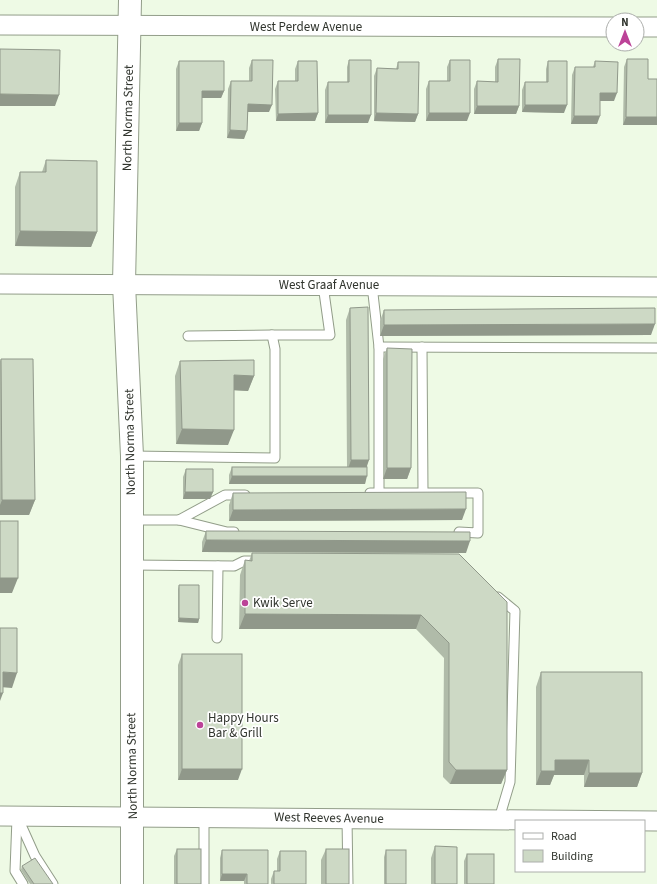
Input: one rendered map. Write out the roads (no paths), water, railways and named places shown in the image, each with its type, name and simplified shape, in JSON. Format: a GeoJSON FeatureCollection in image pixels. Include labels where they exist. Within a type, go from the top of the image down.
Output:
{"type":"FeatureCollection","features":[{"type":"Feature","properties":{"kind":"street","name":"North Norma Street"},"geometry":{"type":"LineString","coordinates":[[130,0],[124,284],[132,456],[132,884]]}},
{"type":"Feature","properties":{"kind":"street","name":"West Perdew Avenue"},"geometry":{"type":"LineString","coordinates":[[0,25],[605,27]]}},
{"type":"Feature","properties":{"kind":"street"},"geometry":{"type":"LineString","coordinates":[[645,28],[657,28]]}},
{"type":"Feature","properties":{"kind":"street","name":"West Graaf Avenue"},"geometry":{"type":"LineString","coordinates":[[0,284],[657,287]]}},
{"type":"Feature","properties":{"kind":"street","name":"West Reeves Avenue"},"geometry":{"type":"LineString","coordinates":[[8,816],[204,816],[578,820]]}},
{"type":"Feature","properties":{"kind":"street","name":"West Reeves Avenue"},"geometry":{"type":"LineString","coordinates":[[645,821],[657,821]]}},
{"type":"Feature","properties":{"kind":"lane"},"geometry":{"type":"LineString","coordinates":[[188,336],[330,335],[323,285]]}},
{"type":"Feature","properties":{"kind":"lane"},"geometry":{"type":"LineString","coordinates":[[372,285],[379,347],[379,493]]}},
{"type":"Feature","properties":{"kind":"lane"},"geometry":{"type":"LineString","coordinates":[[132,456],[275,458],[275,349],[272,335]]}},
{"type":"Feature","properties":{"kind":"lane"},"geometry":{"type":"LineString","coordinates":[[379,347],[657,348]]}},
{"type":"Feature","properties":{"kind":"lane"},"geometry":{"type":"LineString","coordinates":[[422,347],[423,492]]}},
{"type":"Feature","properties":{"kind":"lane"},"geometry":{"type":"LineString","coordinates":[[364,493],[478,493],[478,532],[447,532]]}},
{"type":"Feature","properties":{"kind":"lane"},"geometry":{"type":"LineString","coordinates":[[179,520],[225,495],[256,495]]}},
{"type":"Feature","properties":{"kind":"lane"},"geometry":{"type":"LineString","coordinates":[[131,520],[179,520],[227,532],[243,532]]}},
{"type":"Feature","properties":{"kind":"lane"},"geometry":{"type":"LineString","coordinates":[[131,565],[234,566],[244,561],[268,561]]}},
{"type":"Feature","properties":{"kind":"lane"},"geometry":{"type":"LineString","coordinates":[[217,638],[218,566]]}},
{"type":"Feature","properties":{"kind":"lane"},"geometry":{"type":"LineString","coordinates":[[493,592],[515,611],[510,782],[499,819]]}},
{"type":"Feature","properties":{"kind":"lane"},"geometry":{"type":"LineString","coordinates":[[8,816],[15,871],[23,884]]}},
{"type":"Feature","properties":{"kind":"lane"},"geometry":{"type":"LineString","coordinates":[[8,816],[53,884]]}},
{"type":"Feature","properties":{"kind":"lane"},"geometry":{"type":"LineString","coordinates":[[204,816],[204,884]]}},
{"type":"Feature","properties":{"kind":"lane"},"geometry":{"type":"LineString","coordinates":[[347,818],[348,884]]}},
{"type":"Feature","properties":{"kind":"place","name":"Kwik Serve"},"geometry":{"type":"Point","coordinates":[245,603]}},
{"type":"Feature","properties":{"kind":"place","name":"Happy Hours Bar & Grill"},"geometry":{"type":"Point","coordinates":[200,725]}}]}
